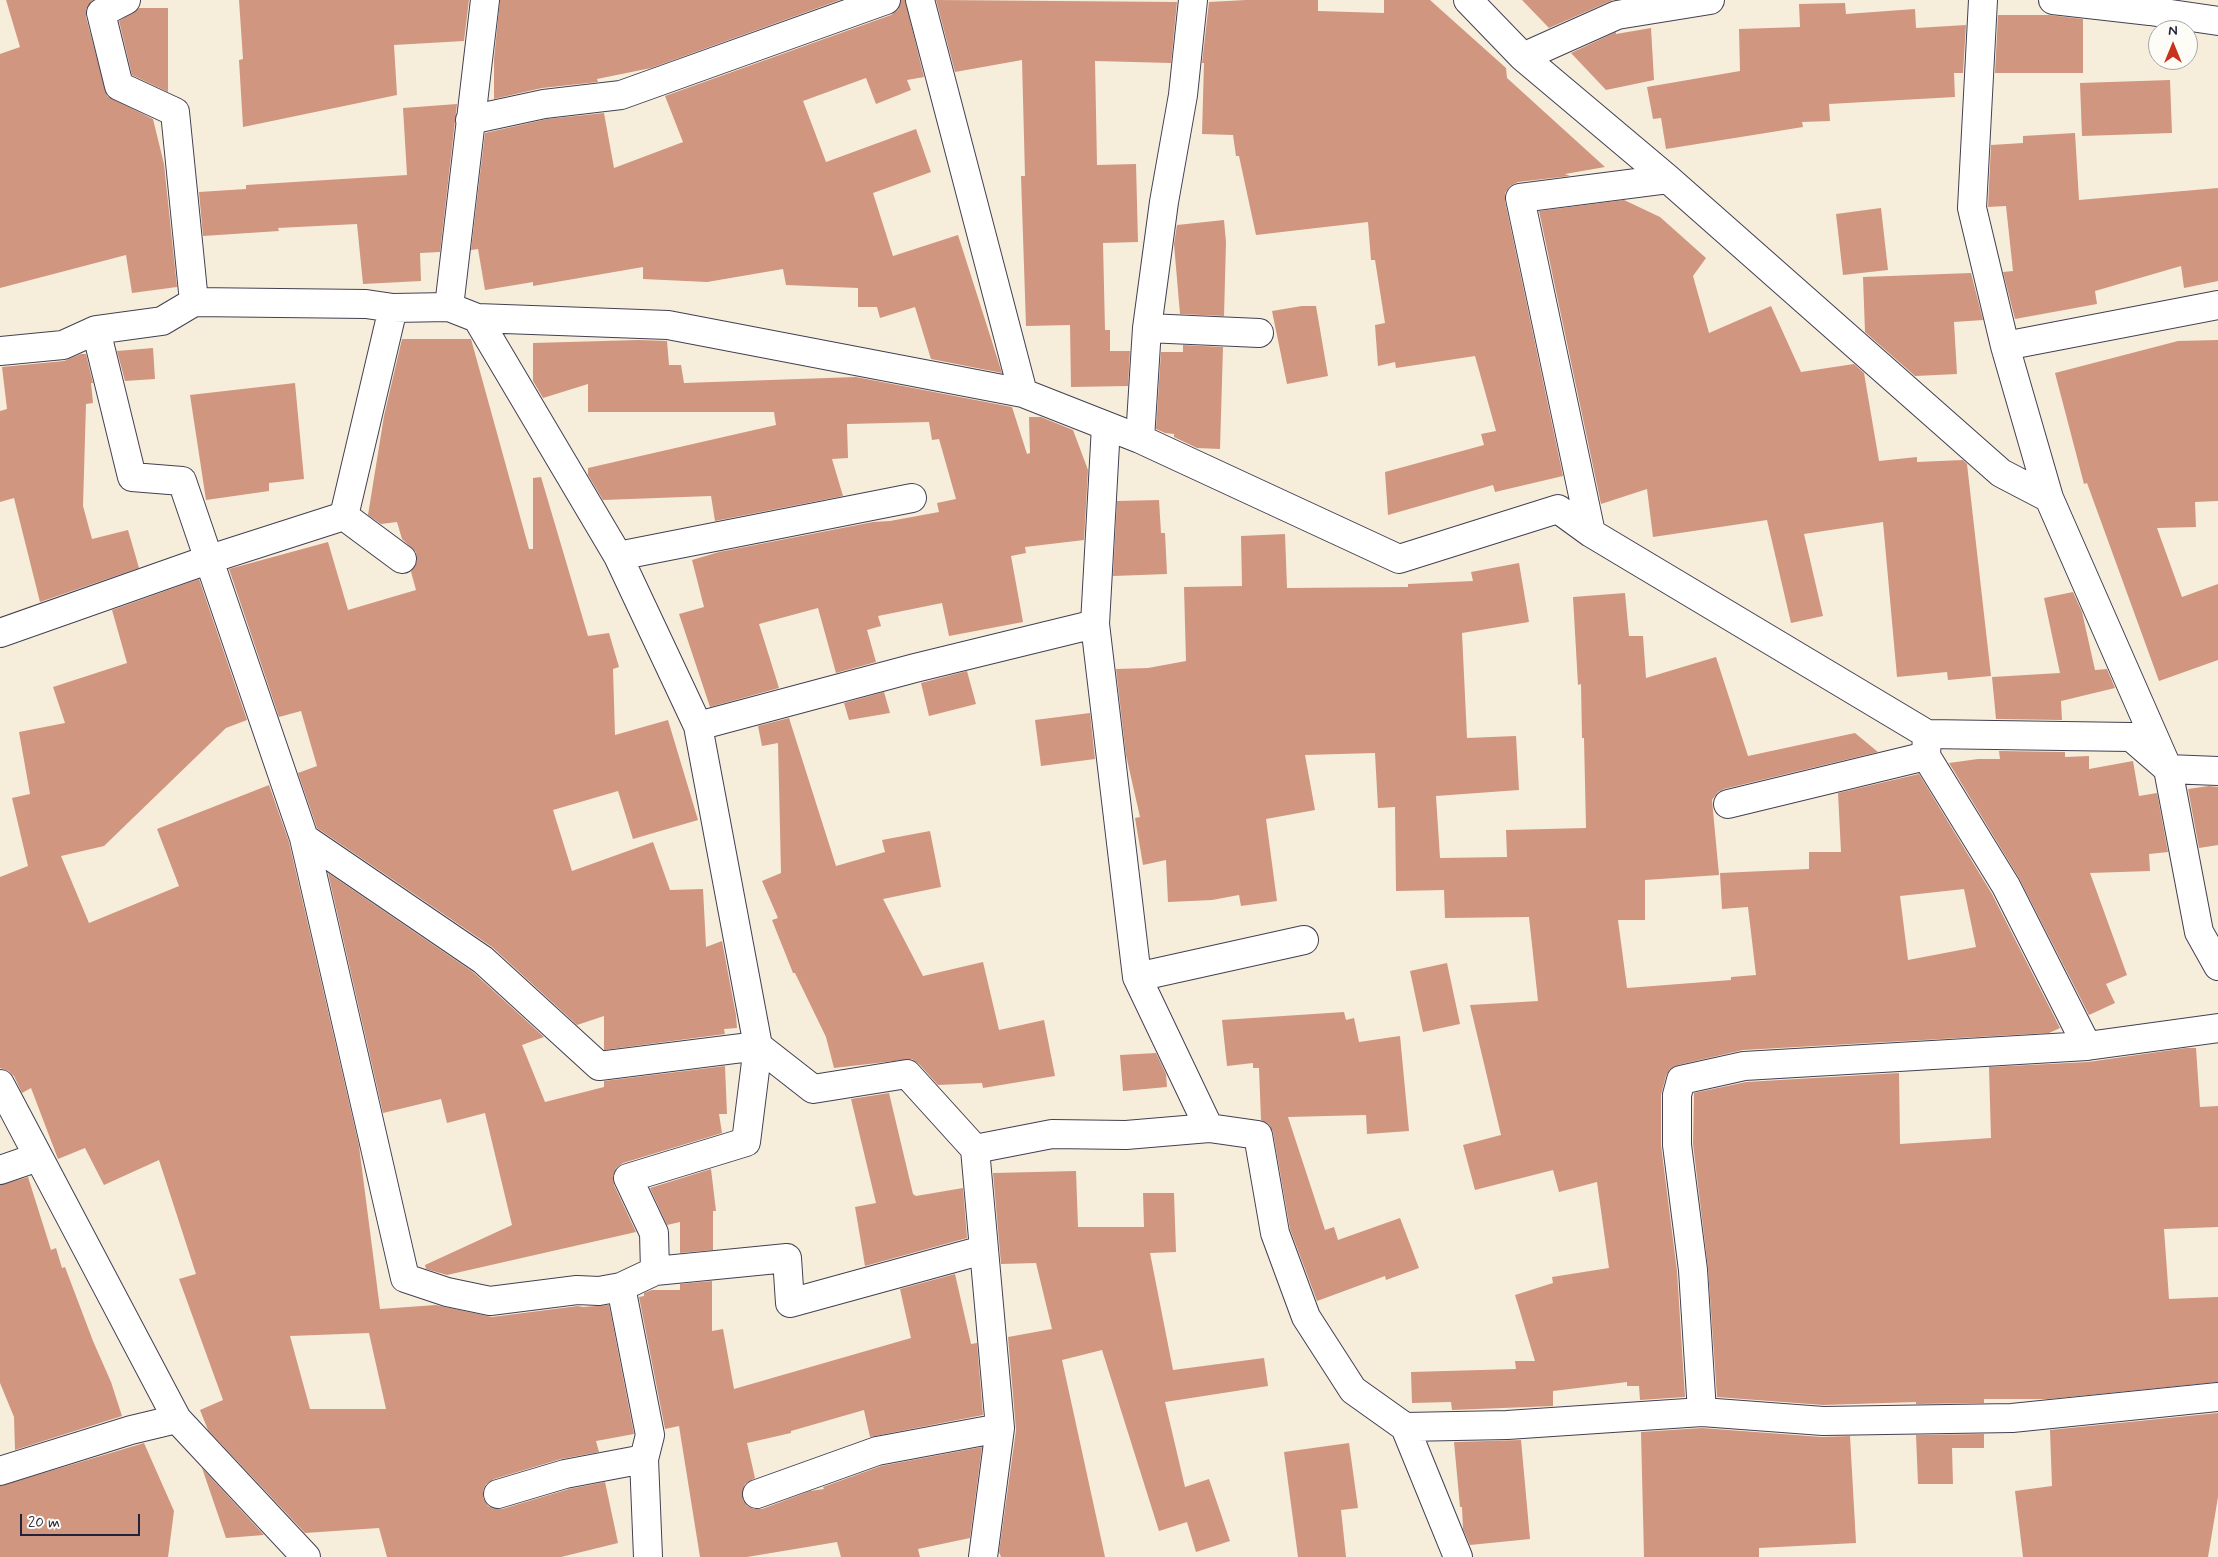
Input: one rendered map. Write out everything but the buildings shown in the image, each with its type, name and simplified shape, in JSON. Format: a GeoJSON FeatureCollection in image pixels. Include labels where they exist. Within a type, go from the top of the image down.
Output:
{"type":"FeatureCollection","features":[{"type":"Feature","properties":{"kind":"street"},"geometry":{"type":"LineString","coordinates":[[126,0],[100,13],[119,86],[175,112],[194,302]]}},
{"type":"Feature","properties":{"kind":"street"},"geometry":{"type":"LineString","coordinates":[[449,307],[485,0]]}},
{"type":"Feature","properties":{"kind":"street"},"geometry":{"type":"LineString","coordinates":[[470,120],[544,104],[621,95],[886,0]]}},
{"type":"Feature","properties":{"kind":"street"},"geometry":{"type":"LineString","coordinates":[[920,0],[1023,393]]}},
{"type":"Feature","properties":{"kind":"street"},"geometry":{"type":"LineString","coordinates":[[1140,439],[1147,328],[1164,202],[1183,95],[1193,0]]}},
{"type":"Feature","properties":{"kind":"street"},"geometry":{"type":"LineString","coordinates":[[1468,0],[1523,57],[1668,179],[2001,473],[2049,498]]}},
{"type":"Feature","properties":{"kind":"street"},"geometry":{"type":"LineString","coordinates":[[1983,0],[1972,208],[2005,346],[2049,498],[2168,769],[2218,966]]}},
{"type":"Feature","properties":{"kind":"street"},"geometry":{"type":"LineString","coordinates":[[2053,0],[2218,21]]}},
{"type":"Feature","properties":{"kind":"street"},"geometry":{"type":"LineString","coordinates":[[1523,57],[1617,15],[1697,1]]}},
{"type":"Feature","properties":{"kind":"street"},"geometry":{"type":"LineString","coordinates":[[1591,533],[1520,198],[1668,179]]}},
{"type":"Feature","properties":{"kind":"street"},"geometry":{"type":"LineString","coordinates":[[0,351],[63,345],[96,330],[162,321],[194,302],[366,304],[393,308],[449,307],[477,318],[668,325],[1023,393],[1140,439],[1399,559],[1558,509],[1591,533],[1927,745],[2006,886],[2087,1046]]}},
{"type":"Feature","properties":{"kind":"street"},"geometry":{"type":"LineString","coordinates":[[2005,346],[2218,305]]}},
{"type":"Feature","properties":{"kind":"street"},"geometry":{"type":"LineString","coordinates":[[344,516],[393,308]]}},
{"type":"Feature","properties":{"kind":"street"},"geometry":{"type":"LineString","coordinates":[[477,318],[618,556],[698,726],[758,1046],[746,1142],[628,1178],[654,1233],[655,1271]]}},
{"type":"Feature","properties":{"kind":"street"},"geometry":{"type":"LineString","coordinates":[[1147,328],[1259,334]]}},
{"type":"Feature","properties":{"kind":"street"},"geometry":{"type":"LineString","coordinates":[[96,330],[132,477],[182,480],[304,838],[405,1278],[447,1292],[490,1301],[577,1290],[600,1291],[621,1287],[655,1271],[787,1258],[790,1303],[983,1250]]}},
{"type":"Feature","properties":{"kind":"street"},"geometry":{"type":"LineString","coordinates":[[1106,426],[1095,624],[1137,977],[1209,1128]]}},
{"type":"Feature","properties":{"kind":"street"},"geometry":{"type":"LineString","coordinates":[[618,556],[912,498]]}},
{"type":"Feature","properties":{"kind":"street"},"geometry":{"type":"LineString","coordinates":[[0,633],[210,559],[344,516]]}},
{"type":"Feature","properties":{"kind":"street"},"geometry":{"type":"LineString","coordinates":[[344,516],[402,559]]}},
{"type":"Feature","properties":{"kind":"street"},"geometry":{"type":"LineString","coordinates":[[698,726],[914,668],[1095,624]]}},
{"type":"Feature","properties":{"kind":"street"},"geometry":{"type":"LineString","coordinates":[[1728,804],[1927,745],[2131,737],[2168,769],[2218,771]]}},
{"type":"Feature","properties":{"kind":"street"},"geometry":{"type":"LineString","coordinates":[[304,838],[482,960],[600,1066],[758,1046],[813,1089],[907,1074],[975,1149],[1000,1428],[983,1557]]}},
{"type":"Feature","properties":{"kind":"street"},"geometry":{"type":"LineString","coordinates":[[1137,977],[1304,940]]}},
{"type":"Feature","properties":{"kind":"street"},"geometry":{"type":"LineString","coordinates":[[1702,1412],[1693,1270],[1677,1145],[1677,1095],[1681,1080],[1744,1066],[2087,1046],[2218,1028]]}},
{"type":"Feature","properties":{"kind":"street"},"geometry":{"type":"LineString","coordinates":[[0,1084],[176,1419],[306,1557]]}},
{"type":"Feature","properties":{"kind":"street"},"geometry":{"type":"LineString","coordinates":[[975,1149],[1052,1134],[1126,1135],[1209,1128],[1258,1135],[1275,1233],[1306,1317],[1353,1390],[1405,1427],[1458,1557]]}},
{"type":"Feature","properties":{"kind":"street"},"geometry":{"type":"LineString","coordinates":[[0,1170],[38,1157]]}},
{"type":"Feature","properties":{"kind":"street"},"geometry":{"type":"LineString","coordinates":[[621,1287],[650,1435],[644,1459],[648,1557]]}},
{"type":"Feature","properties":{"kind":"street"},"geometry":{"type":"LineString","coordinates":[[1405,1427],[1507,1425],[1702,1412],[1823,1421],[2012,1418],[2218,1397]]}},
{"type":"Feature","properties":{"kind":"street"},"geometry":{"type":"LineString","coordinates":[[0,1471],[131,1430],[176,1419]]}},
{"type":"Feature","properties":{"kind":"street"},"geometry":{"type":"LineString","coordinates":[[757,1494],[877,1451],[1000,1428]]}},
{"type":"Feature","properties":{"kind":"street"},"geometry":{"type":"LineString","coordinates":[[498,1494],[565,1474],[644,1459]]}}]}
